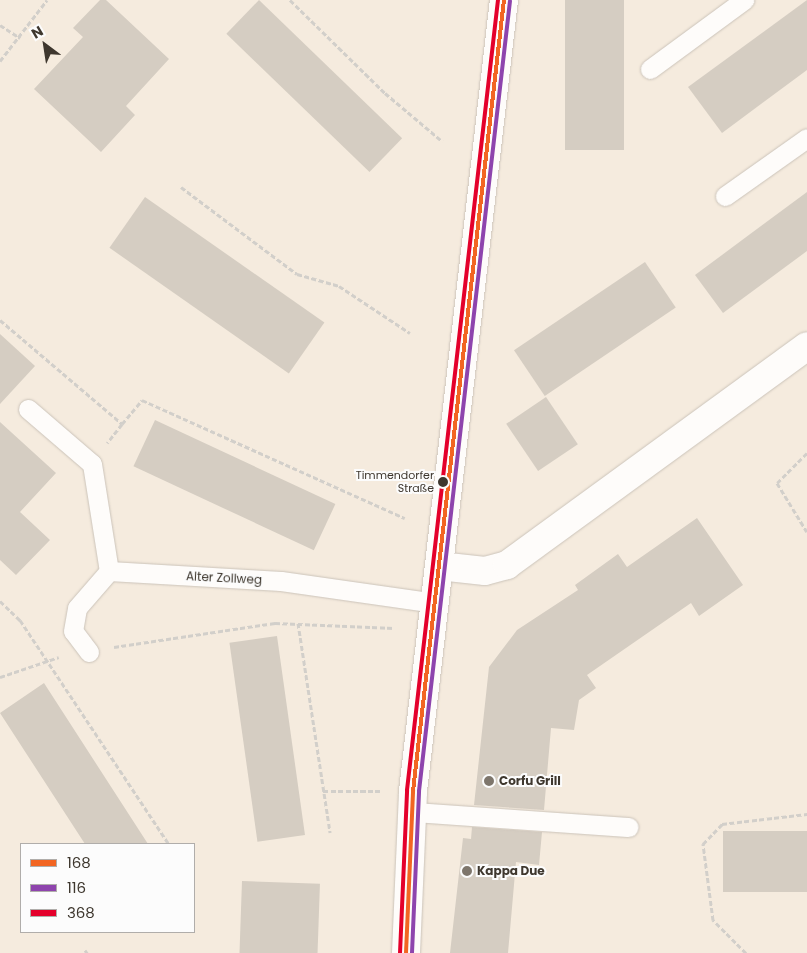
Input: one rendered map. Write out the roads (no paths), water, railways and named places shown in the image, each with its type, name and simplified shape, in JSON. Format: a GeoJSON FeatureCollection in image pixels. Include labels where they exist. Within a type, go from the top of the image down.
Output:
{"type":"FeatureCollection","features":[{"type":"Feature","properties":{"kind":"street"},"geometry":{"type":"LineString","coordinates":[[406,953],[413,801],[504,0]]}},
{"type":"Feature","properties":{"kind":"street"},"geometry":{"type":"LineString","coordinates":[[439,566],[485,571],[507,565],[807,346]]}},
{"type":"Feature","properties":{"kind":"lane"},"geometry":{"type":"LineString","coordinates":[[650,69],[744,0]]}},
{"type":"Feature","properties":{"kind":"lane"},"geometry":{"type":"LineString","coordinates":[[725,196],[807,138]]}},
{"type":"Feature","properties":{"kind":"lane"},"geometry":{"type":"LineString","coordinates":[[28,410],[92,464],[109,571],[77,608],[73,631],[89,652]]}},
{"type":"Feature","properties":{"kind":"lane","name":"Alter Zollweg"},"geometry":{"type":"LineString","coordinates":[[109,571],[282,581],[435,603]]}},
{"type":"Feature","properties":{"kind":"lane"},"geometry":{"type":"LineString","coordinates":[[413,801],[628,827]]}},
{"type":"Feature","properties":{"kind":"place","name":"Timmendorfer Straße"},"geometry":{"type":"Point","coordinates":[443,482]}},
{"type":"Feature","properties":{"kind":"place","name":"Corfu Grill"},"geometry":{"type":"Point","coordinates":[489,781]}},
{"type":"Feature","properties":{"kind":"place","name":"Kappa Due"},"geometry":{"type":"Point","coordinates":[467,871]}}]}
